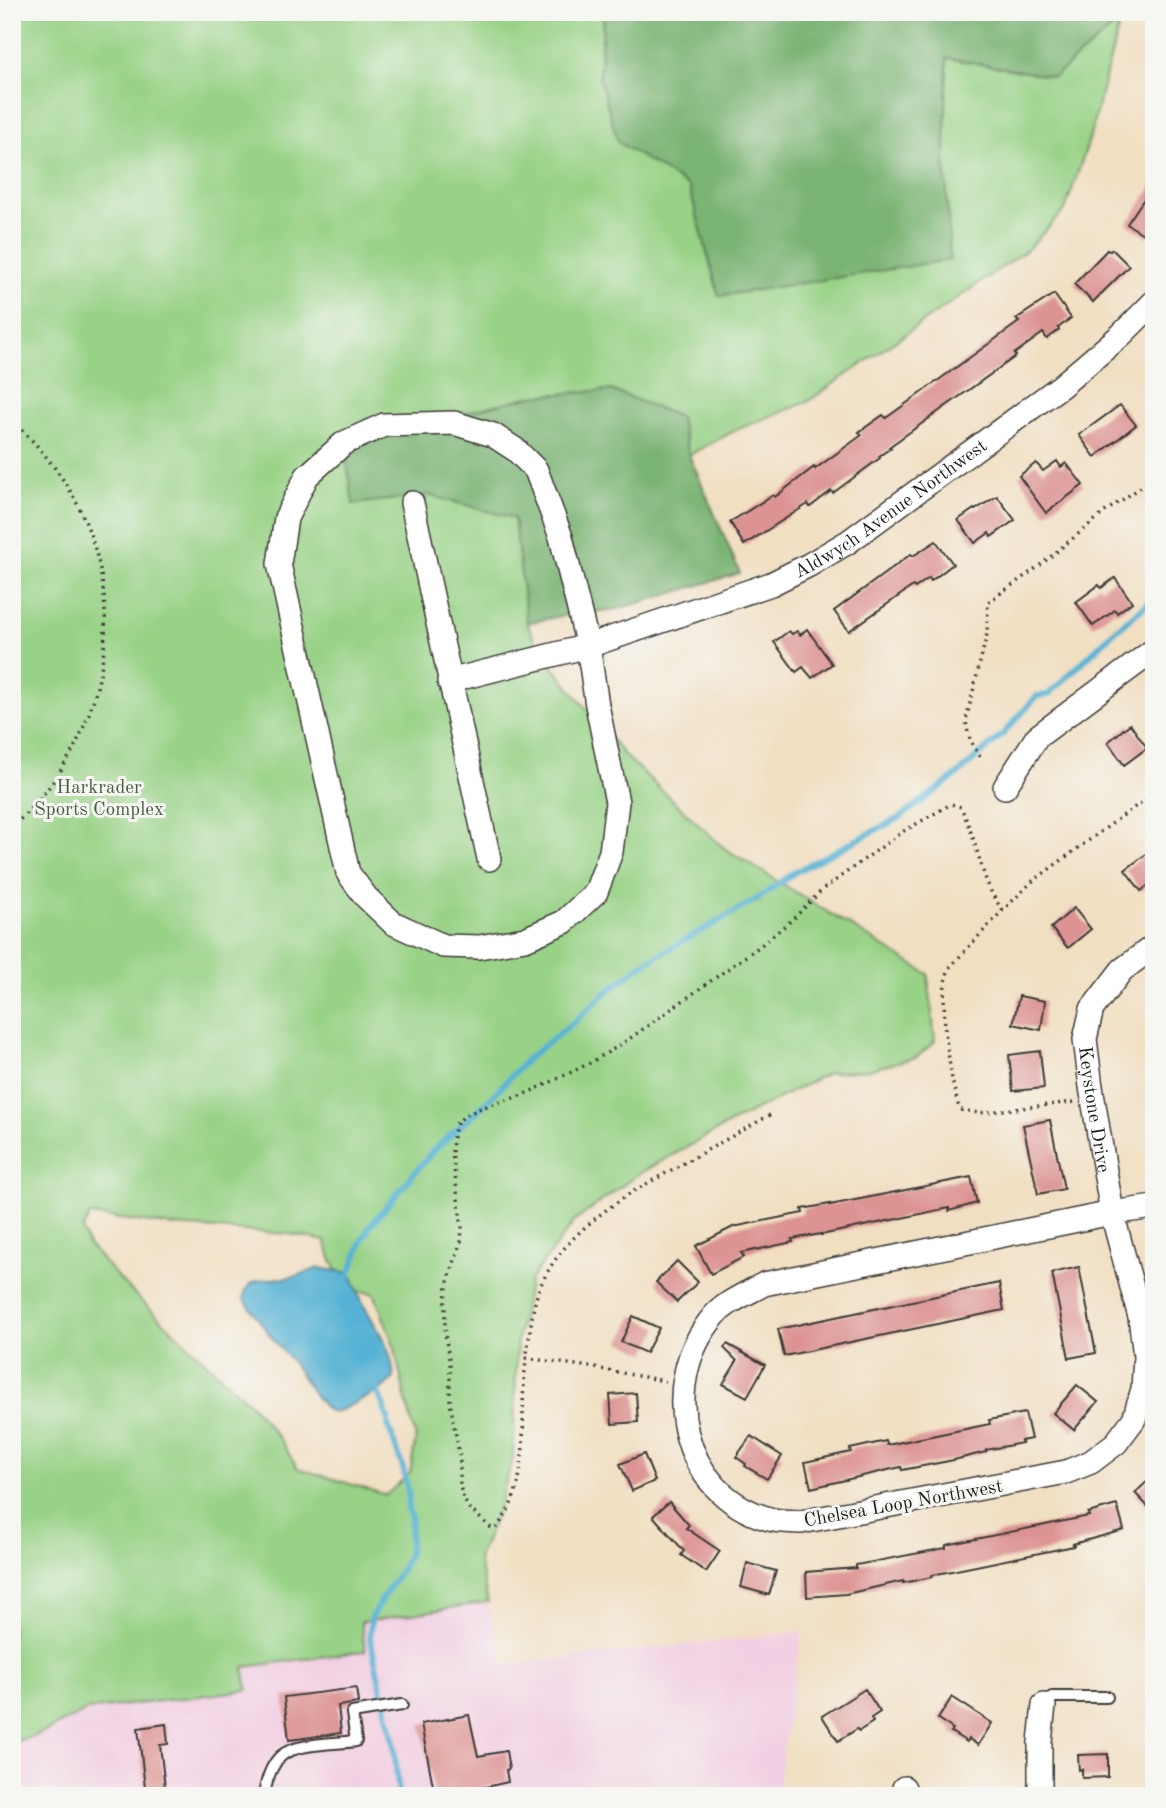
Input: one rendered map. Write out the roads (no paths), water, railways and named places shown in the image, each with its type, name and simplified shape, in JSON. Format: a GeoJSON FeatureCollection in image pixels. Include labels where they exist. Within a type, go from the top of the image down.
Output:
{"type":"FeatureCollection","features":[{"type":"Feature","properties":{"kind":"street","name":"Aldwych Avenue Northwest"},"geometry":{"type":"LineString","coordinates":[[449,681],[588,646],[771,584],[809,565],[848,542],[1061,386],[1121,335],[1154,302]]}},
{"type":"Feature","properties":{"kind":"street"},"geometry":{"type":"LineString","coordinates":[[454,423],[493,435],[516,450],[536,470],[561,537],[588,646],[617,802],[611,852],[597,892],[564,922],[525,939],[479,947],[443,946],[393,922],[366,897],[348,873],[279,564],[286,518],[307,476],[344,443],[384,425],[454,423]]}},
{"type":"Feature","properties":{"kind":"street"},"geometry":{"type":"LineString","coordinates":[[412,503],[489,859]]}},
{"type":"Feature","properties":{"kind":"street"},"geometry":{"type":"LineString","coordinates":[[1005,787],[1037,737],[1154,650]]}},
{"type":"Feature","properties":{"kind":"street","name":"Keystone Drive"},"geometry":{"type":"LineString","coordinates":[[1112,1213],[1085,1039],[1092,1009],[1122,970],[1154,946]]}},
{"type":"Feature","properties":{"kind":"street"},"geometry":{"type":"LineString","coordinates":[[1112,1213],[1154,1207]]}},
{"type":"Feature","properties":{"kind":"street","name":"Chelsea Loop Northwest"},"geometry":{"type":"LineString","coordinates":[[1112,1213],[1140,1317],[1145,1356],[1143,1389],[1134,1419],[1116,1443],[1091,1462],[1066,1472],[801,1522],[771,1520],[746,1510],[724,1496],[708,1479],[695,1458],[686,1434],[681,1407],[690,1356],[700,1335],[716,1313],[764,1284],[1112,1213]]}},
{"type":"Feature","properties":{"kind":"street"},"geometry":{"type":"LineString","coordinates":[[1040,1796],[1040,1742],[1044,1705]]}},
{"type":"Feature","properties":{"kind":"lane"},"geometry":{"type":"LineString","coordinates":[[1044,1705],[1052,1698],[1107,1698]]}},
{"type":"Feature","properties":{"kind":"lane"},"geometry":{"type":"LineString","coordinates":[[264,1796],[269,1772],[281,1756],[295,1749],[356,1741],[352,1713],[402,1705]]}},
{"type":"Feature","properties":{"kind":"water"},"geometry":{"type":"Polygon","coordinates":[[[319,1268],[350,1273],[387,1348],[393,1367],[394,1378],[379,1391],[333,1412],[327,1410],[318,1400],[244,1299],[246,1291],[255,1282],[291,1277],[319,1268]]]}},
{"type":"Feature","properties":{"kind":"waterway"},"geometry":{"type":"LineString","coordinates":[[348,1278],[370,1226],[432,1152],[486,1103],[527,1059],[643,964],[759,898],[795,872],[899,818],[957,775],[1004,733],[1037,696],[1048,695],[1154,598]]}},
{"type":"Feature","properties":{"kind":"waterway"},"geometry":{"type":"LineString","coordinates":[[376,1387],[403,1468],[411,1517],[409,1552],[371,1617],[370,1638],[394,1745],[399,1796]]}},
{"type":"Feature","properties":{"kind":"park label","name":"Harkrader Sports Complex"},"geometry":{"type":"Point","coordinates":[99,797]}}]}
